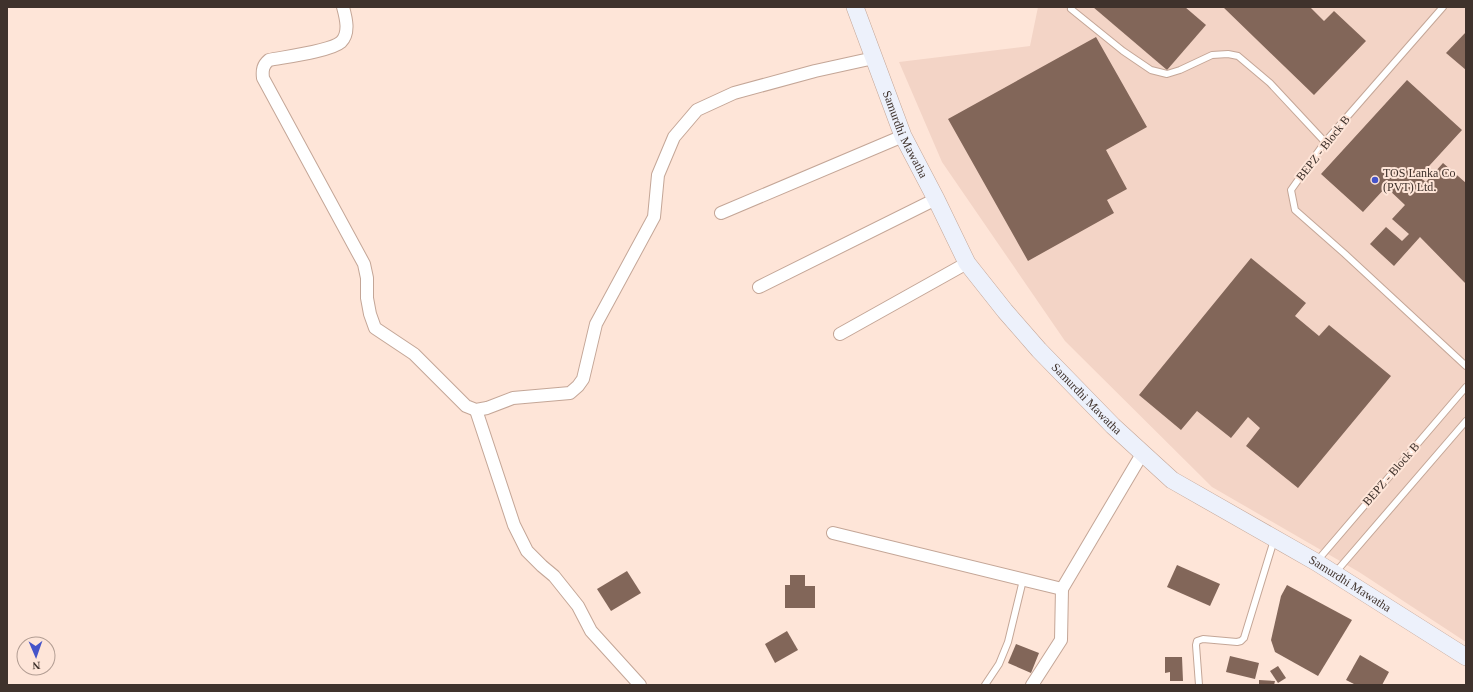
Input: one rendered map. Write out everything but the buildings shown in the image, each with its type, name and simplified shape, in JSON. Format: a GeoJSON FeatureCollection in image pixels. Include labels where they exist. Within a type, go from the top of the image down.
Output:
{"type":"FeatureCollection","features":[{"type":"Feature","properties":{"kind":"main road","name":"Samurdhi Mawatha"},"geometry":{"type":"LineString","coordinates":[[855,7],[903,136],[967,263],[1005,311],[1040,350],[1142,454],[1172,480],[1316,562],[1466,657]]}},
{"type":"Feature","properties":{"kind":"street"},"geometry":{"type":"LineString","coordinates":[[343,7],[346,17],[346,31],[341,42],[329,48],[269,60],[265,64],[262,71],[263,78],[364,264],[367,278],[367,298],[370,314],[376,328],[414,354],[466,406],[476,410],[487,408],[513,398],[570,393],[578,386],[583,379],[596,324],[654,217],[658,175],[674,137],[697,110],[734,93],[815,71],[874,58]]}},
{"type":"Feature","properties":{"kind":"street"},"geometry":{"type":"LineString","coordinates":[[721,213],[903,136]]}},
{"type":"Feature","properties":{"kind":"street"},"geometry":{"type":"LineString","coordinates":[[759,287],[936,199]]}},
{"type":"Feature","properties":{"kind":"street"},"geometry":{"type":"LineString","coordinates":[[840,334],[967,263]]}},
{"type":"Feature","properties":{"kind":"street"},"geometry":{"type":"LineString","coordinates":[[476,410],[514,526],[527,552],[554,576],[578,606],[591,631],[640,685]]}},
{"type":"Feature","properties":{"kind":"street"},"geometry":{"type":"LineString","coordinates":[[1032,685],[1062,640],[1062,589],[1142,454]]}},
{"type":"Feature","properties":{"kind":"street"},"geometry":{"type":"LineString","coordinates":[[833,533],[1062,589]]}},
{"type":"Feature","properties":{"kind":"lane","name":"BEPZ - Block B"},"geometry":{"type":"LineString","coordinates":[[1443,7],[1325,142],[1291,190],[1295,210],[1466,366]]}},
{"type":"Feature","properties":{"kind":"lane"},"geometry":{"type":"LineString","coordinates":[[1070,9],[1150,70],[1168,74],[1212,55],[1228,54],[1238,56],[1270,83],[1325,142]]}},
{"type":"Feature","properties":{"kind":"lane","name":"BEPZ - Block B"},"geometry":{"type":"LineString","coordinates":[[1316,562],[1466,387]]}},
{"type":"Feature","properties":{"kind":"lane","name":"BEPZ - Block B"},"geometry":{"type":"LineString","coordinates":[[1334,574],[1466,421]]}},
{"type":"Feature","properties":{"kind":"lane"},"geometry":{"type":"LineString","coordinates":[[1199,685],[1197,641],[1203,638],[1238,642],[1244,638],[1274,539]]}},
{"type":"Feature","properties":{"kind":"lane"},"geometry":{"type":"LineString","coordinates":[[985,685],[999,664],[1008,642],[1023,580]]}},
{"type":"Feature","properties":{"kind":"shaded area"},"geometry":{"type":"Polygon","coordinates":[[[1038,7],[1466,7],[1466,642],[1359,572],[1212,487],[1065,341],[942,162],[899,62],[1030,46],[1038,7]]]}},
{"type":"Feature","properties":{"kind":"place","name":"TOS Lanka Co (PVT) Ltd."},"geometry":{"type":"Point","coordinates":[1375,180]}}]}
